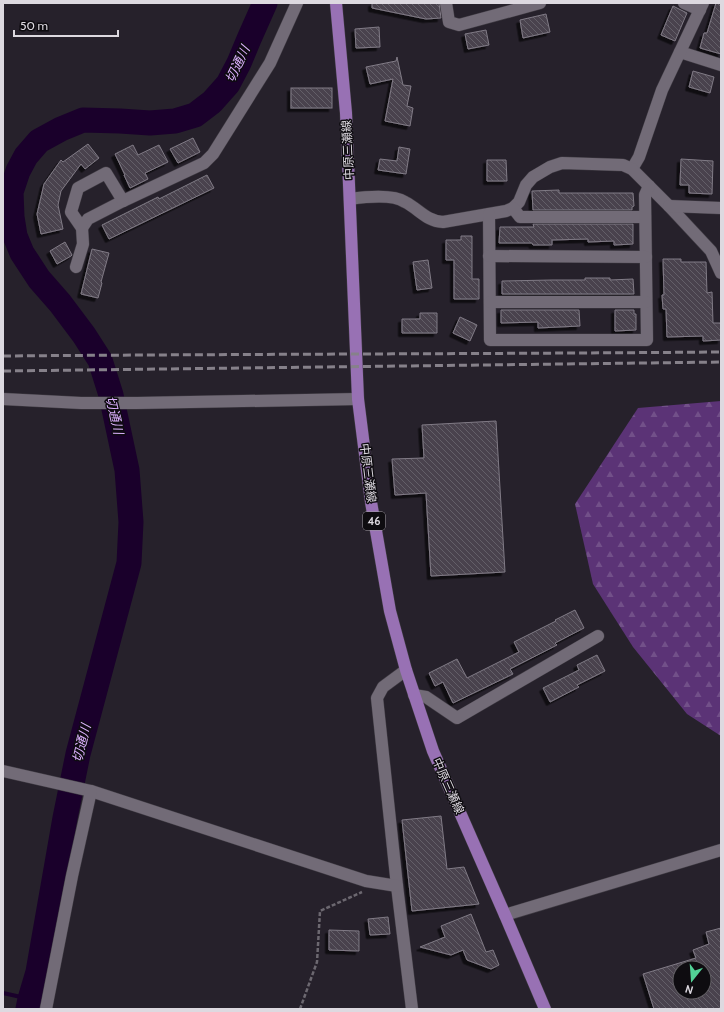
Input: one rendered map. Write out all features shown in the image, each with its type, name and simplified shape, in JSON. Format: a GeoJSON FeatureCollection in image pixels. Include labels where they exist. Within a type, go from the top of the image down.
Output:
{"type":"FeatureCollection","features":[{"type":"Feature","properties":{"kind":"main road","name":"中原三瀬線"},"geometry":{"type":"LineString","coordinates":[[336,3],[346,113],[358,399],[371,502],[390,611],[406,670],[433,751],[545,1009]]}},
{"type":"Feature","properties":{"kind":"street"},"geometry":{"type":"LineString","coordinates":[[82,228],[88,219],[204,163],[213,154],[270,63],[297,3]]}},
{"type":"Feature","properties":{"kind":"street"},"geometry":{"type":"LineString","coordinates":[[446,3],[449,22],[459,25],[540,3]]}},
{"type":"Feature","properties":{"kind":"street"},"geometry":{"type":"LineString","coordinates":[[632,169],[639,157],[662,90],[701,7],[684,3]]}},
{"type":"Feature","properties":{"kind":"street"},"geometry":{"type":"LineString","coordinates":[[680,52],[721,65]]}},
{"type":"Feature","properties":{"kind":"street"},"geometry":{"type":"LineString","coordinates":[[350,199],[364,197],[396,198],[404,201],[428,218],[443,222],[506,211],[513,208],[519,202],[526,185],[533,177],[550,167],[562,163],[623,165],[632,169],[650,186],[711,251],[721,273]]}},
{"type":"Feature","properties":{"kind":"street"},"geometry":{"type":"LineString","coordinates":[[76,267],[83,244],[82,228],[70,212],[78,188],[106,172],[123,201]]}},
{"type":"Feature","properties":{"kind":"street"},"geometry":{"type":"LineString","coordinates":[[489,214],[490,340],[646,340],[645,195],[650,186]]}},
{"type":"Feature","properties":{"kind":"street"},"geometry":{"type":"LineString","coordinates":[[670,206],[721,208]]}},
{"type":"Feature","properties":{"kind":"street"},"geometry":{"type":"LineString","coordinates":[[513,208],[520,217],[645,217]]}},
{"type":"Feature","properties":{"kind":"street"},"geometry":{"type":"LineString","coordinates":[[490,256],[646,257]]}},
{"type":"Feature","properties":{"kind":"street"},"geometry":{"type":"LineString","coordinates":[[490,302],[646,302]]}},
{"type":"Feature","properties":{"kind":"street"},"geometry":{"type":"LineString","coordinates":[[3,399],[81,403],[358,399]]}},
{"type":"Feature","properties":{"kind":"street"},"geometry":{"type":"LineString","coordinates":[[414,695],[426,697],[457,718],[598,636]]}},
{"type":"Feature","properties":{"kind":"street"},"geometry":{"type":"LineString","coordinates":[[406,670],[383,687],[377,698],[412,1009]]}},
{"type":"Feature","properties":{"kind":"street"},"geometry":{"type":"LineString","coordinates":[[3,771],[91,791],[366,881],[397,886]]}},
{"type":"Feature","properties":{"kind":"street"},"geometry":{"type":"LineString","coordinates":[[46,1009],[72,876],[91,791]]}},
{"type":"Feature","properties":{"kind":"street"},"geometry":{"type":"LineString","coordinates":[[505,915],[721,850]]}},
{"type":"Feature","properties":{"kind":"path"},"geometry":{"type":"LineString","coordinates":[[300,1009],[317,962],[320,911],[362,893],[366,881]]}},
{"type":"Feature","properties":{"kind":"green space"},"geometry":{"type":"Polygon","coordinates":[[[721,401],[721,736],[687,714],[633,647],[593,584],[575,504],[638,408],[721,401]]]}},
{"type":"Feature","properties":{"kind":"building"},"geometry":{"type":"Polygon","coordinates":[[[372,3],[439,3],[441,18],[426,19],[372,8],[372,3]]]}},
{"type":"Feature","properties":{"kind":"building"},"geometry":{"type":"Polygon","coordinates":[[[716,3],[721,3],[721,54],[700,48],[704,33],[707,33],[716,3]]]}},
{"type":"Feature","properties":{"kind":"building"},"geometry":{"type":"Polygon","coordinates":[[[673,6],[687,13],[675,41],[661,35],[673,6]]]}},
{"type":"Feature","properties":{"kind":"building"},"geometry":{"type":"Polygon","coordinates":[[[546,14],[550,32],[523,38],[520,20],[546,14]]]}},
{"type":"Feature","properties":{"kind":"building"},"geometry":{"type":"Polygon","coordinates":[[[379,27],[380,47],[356,48],[355,29],[379,27]]]}},
{"type":"Feature","properties":{"kind":"building"},"geometry":{"type":"Polygon","coordinates":[[[486,30],[489,45],[468,49],[465,34],[486,30]]]}},
{"type":"Feature","properties":{"kind":"building"},"geometry":{"type":"Polygon","coordinates":[[[397,57],[403,85],[411,86],[407,106],[413,108],[410,126],[385,121],[393,79],[370,84],[366,67],[396,61],[397,57]]]}},
{"type":"Feature","properties":{"kind":"building"},"geometry":{"type":"Polygon","coordinates":[[[693,71],[714,77],[710,93],[689,87],[693,71]]]}},
{"type":"Feature","properties":{"kind":"building"},"geometry":{"type":"Polygon","coordinates":[[[291,88],[332,88],[332,108],[291,108],[291,88]]]}},
{"type":"Feature","properties":{"kind":"building"},"geometry":{"type":"Polygon","coordinates":[[[193,138],[200,152],[178,163],[170,149],[193,138]]]}},
{"type":"Feature","properties":{"kind":"building"},"geometry":{"type":"Polygon","coordinates":[[[88,144],[99,158],[85,169],[81,164],[61,191],[58,205],[63,229],[41,234],[37,214],[44,184],[61,160],[63,162],[88,144]]]}},
{"type":"Feature","properties":{"kind":"building"},"geometry":{"type":"Polygon","coordinates":[[[133,145],[138,155],[159,145],[168,162],[145,173],[148,179],[130,188],[115,154],[133,145]]]}},
{"type":"Feature","properties":{"kind":"building"},"geometry":{"type":"Polygon","coordinates":[[[399,147],[410,149],[406,174],[378,170],[380,159],[397,161],[399,147]]]}},
{"type":"Feature","properties":{"kind":"building"},"geometry":{"type":"Polygon","coordinates":[[[681,159],[713,161],[712,194],[689,193],[689,185],[680,185],[681,159]]]}},
{"type":"Feature","properties":{"kind":"building"},"geometry":{"type":"Polygon","coordinates":[[[487,160],[506,160],[507,181],[487,181],[487,160]]]}},
{"type":"Feature","properties":{"kind":"building"},"geometry":{"type":"Polygon","coordinates":[[[207,175],[214,188],[109,239],[102,225],[158,197],[159,199],[207,175]]]}},
{"type":"Feature","properties":{"kind":"building"},"geometry":{"type":"Polygon","coordinates":[[[559,190],[559,193],[633,193],[634,206],[632,207],[632,210],[533,210],[532,191],[559,190]]]}},
{"type":"Feature","properties":{"kind":"building"},"geometry":{"type":"Polygon","coordinates":[[[533,224],[633,224],[633,244],[614,245],[614,241],[588,242],[588,239],[552,240],[552,245],[533,245],[532,243],[499,243],[500,227],[534,227],[533,224]]]}},
{"type":"Feature","properties":{"kind":"building"},"geometry":{"type":"Polygon","coordinates":[[[461,236],[472,236],[472,279],[479,279],[479,299],[454,299],[454,260],[446,260],[446,240],[461,240],[461,236]]]}},
{"type":"Feature","properties":{"kind":"building"},"geometry":{"type":"Polygon","coordinates":[[[65,242],[72,255],[57,264],[50,251],[65,242]]]}},
{"type":"Feature","properties":{"kind":"building"},"geometry":{"type":"Polygon","coordinates":[[[92,249],[109,253],[98,298],[81,294],[92,249]]]}},
{"type":"Feature","properties":{"kind":"building"},"geometry":{"type":"Polygon","coordinates":[[[663,259],[681,259],[681,262],[706,262],[707,293],[712,292],[713,323],[721,323],[721,340],[703,341],[703,336],[667,337],[666,309],[663,309],[662,295],[664,295],[663,259]]]}},
{"type":"Feature","properties":{"kind":"building"},"geometry":{"type":"Polygon","coordinates":[[[428,260],[432,288],[417,290],[413,262],[428,260]]]}},
{"type":"Feature","properties":{"kind":"building"},"geometry":{"type":"Polygon","coordinates":[[[585,278],[610,278],[610,280],[633,279],[634,294],[502,294],[502,281],[585,280],[585,278]]]}},
{"type":"Feature","properties":{"kind":"building"},"geometry":{"type":"Polygon","coordinates":[[[501,310],[579,310],[580,326],[538,328],[538,322],[501,323],[501,310]]]}},
{"type":"Feature","properties":{"kind":"building"},"geometry":{"type":"Polygon","coordinates":[[[615,310],[634,310],[634,314],[636,314],[636,330],[615,331],[615,310]]]}},
{"type":"Feature","properties":{"kind":"building"},"geometry":{"type":"Polygon","coordinates":[[[420,313],[437,313],[437,333],[402,333],[402,319],[420,319],[420,313]]]}},
{"type":"Feature","properties":{"kind":"building"},"geometry":{"type":"Polygon","coordinates":[[[460,317],[477,325],[470,341],[453,333],[460,317]]]}},
{"type":"Feature","properties":{"kind":"building"},"geometry":{"type":"Polygon","coordinates":[[[496,421],[505,572],[431,576],[426,493],[395,495],[392,459],[424,458],[422,425],[496,421]]]}},
{"type":"Feature","properties":{"kind":"building"},"geometry":{"type":"Polygon","coordinates":[[[575,610],[584,628],[555,643],[557,645],[510,669],[513,674],[453,703],[443,682],[435,686],[429,673],[457,659],[467,678],[519,652],[514,642],[575,610]]]}},
{"type":"Feature","properties":{"kind":"building"},"geometry":{"type":"Polygon","coordinates":[[[597,655],[605,671],[577,685],[579,687],[550,702],[543,688],[579,670],[577,665],[597,655]]]}},
{"type":"Feature","properties":{"kind":"building"},"geometry":{"type":"Polygon","coordinates":[[[441,816],[447,869],[464,867],[479,904],[412,911],[402,820],[441,816]]]}},
{"type":"Feature","properties":{"kind":"building"},"geometry":{"type":"Polygon","coordinates":[[[471,914],[486,952],[493,950],[499,965],[491,969],[467,960],[463,950],[451,955],[420,947],[445,937],[441,926],[471,914]]]}},
{"type":"Feature","properties":{"kind":"building"},"geometry":{"type":"Polygon","coordinates":[[[388,917],[390,934],[370,935],[368,919],[388,917]]]}},
{"type":"Feature","properties":{"kind":"building"},"geometry":{"type":"Polygon","coordinates":[[[721,928],[721,1009],[654,1009],[643,974],[672,965],[672,1000],[712,1000],[712,960],[689,960],[696,958],[693,950],[709,944],[706,932],[721,928]]]}},
{"type":"Feature","properties":{"kind":"building"},"geometry":{"type":"Polygon","coordinates":[[[329,930],[359,931],[359,951],[329,950],[329,930]]]}},
{"type":"Feature","properties":{"kind":"waterway","name":"切通川"},"geometry":{"type":"LineString","coordinates":[[28,1009],[38,972],[65,818],[78,754],[129,563],[131,522],[127,470],[111,395],[100,360],[84,335],[60,303],[39,279],[22,253],[15,236],[12,217],[11,192],[18,171],[26,156],[39,141],[61,129],[83,120],[150,123],[175,121],[195,115],[212,102],[228,84],[239,63],[265,3]]}},
{"type":"Feature","properties":{"kind":"waterway"},"geometry":{"type":"LineString","coordinates":[[3,993],[30,999]]}},
{"type":"Feature","properties":{"kind":"railway"},"geometry":{"type":"LineString","coordinates":[[3,356],[721,352]]}},
{"type":"Feature","properties":{"kind":"railway"},"geometry":{"type":"LineString","coordinates":[[3,371],[721,362]]}}]}
